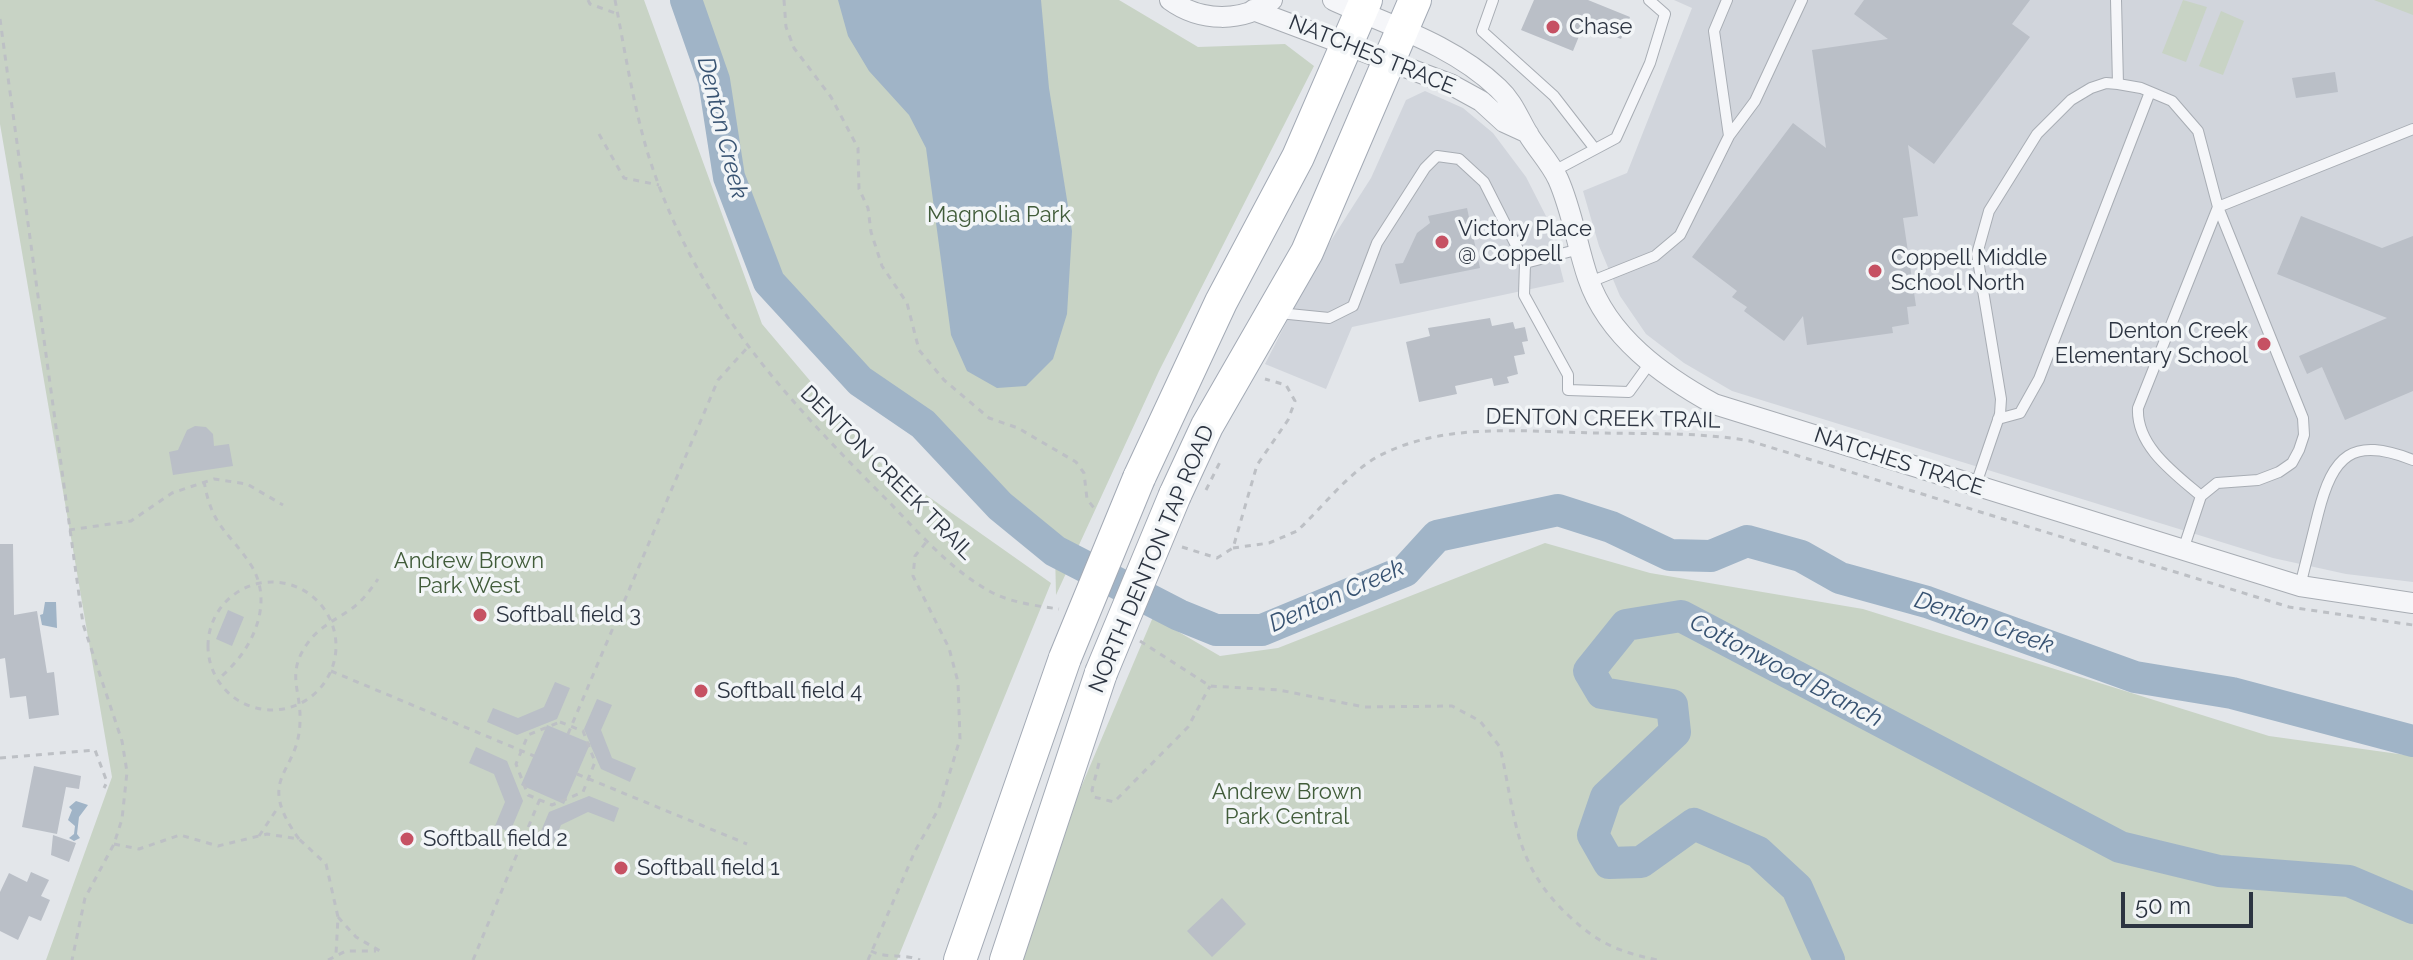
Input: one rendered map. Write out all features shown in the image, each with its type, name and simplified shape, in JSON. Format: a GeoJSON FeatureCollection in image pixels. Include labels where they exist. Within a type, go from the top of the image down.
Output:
{"type":"FeatureCollection","features":[{"type":"Feature","properties":{"kind":"main road","name":"NORTH DENTON TAP ROAD"},"geometry":{"type":"LineString","coordinates":[[1010,951],[1101,673],[1189,495],[1207,426],[1307,252],[1415,0]]}},
{"type":"Feature","properties":{"kind":"main road","name":"NORTH DENTON TAP ROAD"},"geometry":{"type":"LineString","coordinates":[[960,960],[1065,658],[1139,478],[1221,302],[1298,157],[1347,44],[1353,4]]}},
{"type":"Feature","properties":{"kind":"main road"},"geometry":{"type":"LineString","coordinates":[[973,926],[1010,951]]}},
{"type":"Feature","properties":{"kind":"street","name":"NATCHES TRACE"},"geometry":{"type":"LineString","coordinates":[[1170,0],[1207,17],[1236,16],[1272,0]]}},
{"type":"Feature","properties":{"kind":"street","name":"NATCHES TRACE"},"geometry":{"type":"LineString","coordinates":[[1353,4],[1442,47],[1478,71],[1516,108],[1528,133],[1554,171],[1590,282],[1625,337],[1650,363],[1714,404],[2300,586],[2413,603]]}},
{"type":"Feature","properties":{"kind":"street","name":"NATCHES TRACE"},"geometry":{"type":"LineString","coordinates":[[1253,10],[1450,84],[1481,101],[1504,122],[1528,133]]}},
{"type":"Feature","properties":{"kind":"lane"},"geometry":{"type":"LineString","coordinates":[[1493,0],[1482,31],[1554,96],[1595,149]]}},
{"type":"Feature","properties":{"kind":"lane"},"geometry":{"type":"LineString","coordinates":[[1554,171],[1616,138],[1650,63],[1665,14],[1649,0]]}},
{"type":"Feature","properties":{"kind":"lane"},"geometry":{"type":"LineString","coordinates":[[1727,0],[1714,31],[1729,136]]}},
{"type":"Feature","properties":{"kind":"lane"},"geometry":{"type":"LineString","coordinates":[[1590,282],[1655,256],[1680,235],[1729,136],[1755,101],[1802,0]]}},
{"type":"Feature","properties":{"kind":"lane"},"geometry":{"type":"LineString","coordinates":[[2116,0],[2118,84]]}},
{"type":"Feature","properties":{"kind":"lane"},"geometry":{"type":"LineString","coordinates":[[1975,487],[1998,419],[2001,399],[1977,254],[1981,230],[2037,134],[2071,100],[2106,83],[2150,92],[2172,101],[2198,131],[2218,207],[2297,398],[2304,435],[2292,463],[2279,472],[2258,480],[2217,483],[2201,496],[2183,550]]}},
{"type":"Feature","properties":{"kind":"lane"},"geometry":{"type":"LineString","coordinates":[[1998,419],[2020,413],[2041,373],[2150,92]]}},
{"type":"Feature","properties":{"kind":"lane"},"geometry":{"type":"LineString","coordinates":[[2201,496],[2145,441],[2137,416],[2218,207],[2413,129]]}},
{"type":"Feature","properties":{"kind":"lane"},"geometry":{"type":"LineString","coordinates":[[1273,311],[1296,317],[1329,318],[1353,306],[1377,243],[1425,168],[1437,156],[1459,159],[1484,182],[1525,263],[1524,295],[1568,375],[1568,390],[1629,392],[1650,363]]}},
{"type":"Feature","properties":{"kind":"lane"},"geometry":{"type":"LineString","coordinates":[[1525,263],[1580,249]]}},
{"type":"Feature","properties":{"kind":"lane"},"geometry":{"type":"LineString","coordinates":[[2300,586],[2326,484],[2336,464],[2350,454],[2369,448],[2413,460]]}},
{"type":"Feature","properties":{"kind":"path"},"geometry":{"type":"LineString","coordinates":[[588,0],[590,4],[618,14]]}},
{"type":"Feature","properties":{"kind":"path","name":"DENTON CREEK TRAIL"},"geometry":{"type":"LineString","coordinates":[[615,0],[640,126],[659,185],[702,278],[747,348],[809,420],[974,582],[997,595],[1062,610]]}},
{"type":"Feature","properties":{"kind":"path"},"geometry":{"type":"LineString","coordinates":[[784,0],[786,27],[794,48],[831,97],[858,148],[859,189],[868,208],[871,232],[882,266],[907,303],[919,350],[944,380],[989,418],[1018,428],[1076,462],[1084,473],[1087,499],[1098,512]]}},
{"type":"Feature","properties":{"kind":"path"},"geometry":{"type":"LineString","coordinates":[[0,19],[83,624],[122,741],[127,772],[122,819],[114,844],[85,898],[72,960]]}},
{"type":"Feature","properties":{"kind":"path"},"geometry":{"type":"LineString","coordinates":[[599,134],[624,178],[659,185]]}},
{"type":"Feature","properties":{"kind":"path"},"geometry":{"type":"LineString","coordinates":[[568,734],[718,380],[747,348]]}},
{"type":"Feature","properties":{"kind":"path"},"geometry":{"type":"LineString","coordinates":[[1233,548],[1249,486],[1265,452],[1288,420],[1295,401],[1286,385],[1277,380],[1261,379]]}},
{"type":"Feature","properties":{"kind":"path","name":"DENTON CREEK TRAIL"},"geometry":{"type":"LineString","coordinates":[[1180,547],[1217,558],[1233,548],[1269,543],[1297,531],[1369,462],[1431,437],[1495,431],[1706,436],[1750,441],[2289,607],[2413,625]]}},
{"type":"Feature","properties":{"kind":"path"},"geometry":{"type":"LineString","coordinates":[[1189,495],[1222,456]]}},
{"type":"Feature","properties":{"kind":"path"},"geometry":{"type":"LineString","coordinates":[[69,530],[131,521],[172,493],[204,481],[247,484],[283,505]]}},
{"type":"Feature","properties":{"kind":"path"},"geometry":{"type":"LineString","coordinates":[[204,481],[217,525],[251,566],[259,583],[260,610],[253,637],[239,660],[218,679]]}},
{"type":"Feature","properties":{"kind":"path"},"geometry":{"type":"LineString","coordinates":[[868,960],[915,851],[943,799],[960,739],[958,682],[949,648],[913,576],[915,556],[928,540]]}},
{"type":"Feature","properties":{"kind":"path"},"geometry":{"type":"LineString","coordinates":[[299,839],[280,805],[280,774],[298,739],[294,677],[300,657],[310,639],[352,609],[378,579]]}},
{"type":"Feature","properties":{"kind":"path"},"geometry":{"type":"LineString","coordinates":[[280,582],[307,592],[321,604],[332,621],[336,651],[331,671],[318,692],[298,705],[276,710],[255,707],[236,698],[218,679],[209,653],[213,622],[232,596],[259,583],[280,582]]}},
{"type":"Feature","properties":{"kind":"path"},"geometry":{"type":"LineString","coordinates":[[1136,639],[1210,686],[1279,690],[1364,707],[1434,705],[1466,712],[1492,733],[1500,747],[1522,850],[1545,894],[1590,936],[1609,948],[1657,960]]}},
{"type":"Feature","properties":{"kind":"path"},"geometry":{"type":"LineString","coordinates":[[331,671],[534,756]]}},
{"type":"Feature","properties":{"kind":"path"},"geometry":{"type":"LineString","coordinates":[[1102,755],[1092,790],[1094,797],[1114,802],[1188,727],[1210,686]]}},
{"type":"Feature","properties":{"kind":"path"},"geometry":{"type":"LineString","coordinates":[[560,722],[571,726],[583,731],[595,762],[583,792],[552,805],[528,795],[516,764],[528,735],[560,722]]}},
{"type":"Feature","properties":{"kind":"path"},"geometry":{"type":"LineString","coordinates":[[0,758],[95,750],[107,782],[104,788]]}},
{"type":"Feature","properties":{"kind":"path"},"geometry":{"type":"LineString","coordinates":[[577,774],[747,844]]}},
{"type":"Feature","properties":{"kind":"path"},"geometry":{"type":"LineString","coordinates":[[473,960],[542,794]]}},
{"type":"Feature","properties":{"kind":"path"},"geometry":{"type":"LineString","coordinates":[[259,836],[280,805]]}},
{"type":"Feature","properties":{"kind":"path"},"geometry":{"type":"LineString","coordinates":[[114,844],[139,849],[180,835],[218,846],[236,845],[274,834],[299,839],[308,844],[326,864],[338,917],[336,954]]}},
{"type":"Feature","properties":{"kind":"path"},"geometry":{"type":"LineString","coordinates":[[328,960],[346,951],[380,951],[356,937],[338,917]]}},
{"type":"Feature","properties":{"kind":"path"},"geometry":{"type":"LineString","coordinates":[[871,951],[881,956],[906,954],[920,960]]}},
{"type":"Feature","properties":{"kind":"shaded area","name":"Coppell Middle School North"},"geometry":{"type":"Polygon","coordinates":[[[1674,0],[2413,0],[2413,582],[2346,574],[2273,558],[1732,391],[1684,363],[1646,334],[1620,296],[1599,246],[1583,191],[1627,173],[1692,8],[1674,0]]]}},
{"type":"Feature","properties":{"kind":"shaded area","name":"Victory Place @ Coppell"},"geometry":{"type":"Polygon","coordinates":[[[1425,91],[1463,108],[1493,133],[1526,177],[1548,220],[1564,282],[1352,327],[1326,389],[1265,364],[1316,264],[1371,178],[1406,100],[1425,91]]]}},
{"type":"Feature","properties":{"kind":"green space","name":"Andrew Brown Park West"},"geometry":{"type":"Polygon","coordinates":[[[0,0],[644,0],[762,324],[878,461],[1051,583],[897,960],[46,960],[112,777],[0,124],[0,0]]]}},
{"type":"Feature","properties":{"kind":"green space","name":"Magnolia Park"},"geometry":{"type":"Polygon","coordinates":[[[686,0],[1119,0],[1198,47],[1285,44],[1314,66],[1159,371],[1056,595],[1055,551],[1000,506],[923,424],[860,381],[769,282],[729,177],[714,80],[686,0]]]}},
{"type":"Feature","properties":{"kind":"green space"},"geometry":{"type":"Polygon","coordinates":[[[2183,0],[2207,7],[2186,62],[2162,53],[2183,0]]]}},
{"type":"Feature","properties":{"kind":"green space"},"geometry":{"type":"Polygon","coordinates":[[[2374,0],[2413,0],[2413,15],[2374,0]]]}},
{"type":"Feature","properties":{"kind":"green space"},"geometry":{"type":"Polygon","coordinates":[[[2221,11],[2244,21],[2223,75],[2199,66],[2221,11]]]}},
{"type":"Feature","properties":{"kind":"green space","name":"Andrew Brown Park Central"},"geometry":{"type":"Polygon","coordinates":[[[1545,543],[1650,573],[1863,609],[2269,736],[2413,756],[2413,960],[1023,960],[1071,811],[1153,617],[1220,656],[1278,648],[1545,543]]]}},
{"type":"Feature","properties":{"kind":"water"},"geometry":{"type":"Polygon","coordinates":[[[838,0],[1041,0],[1049,88],[1072,231],[1067,314],[1053,359],[1026,386],[997,388],[967,371],[951,335],[926,148],[909,115],[869,71],[848,36],[838,0]]]}},
{"type":"Feature","properties":{"kind":"water"},"geometry":{"type":"Polygon","coordinates":[[[45,602],[56,602],[57,628],[42,625],[40,615],[43,614],[45,602]]]}},
{"type":"Feature","properties":{"kind":"water"},"geometry":{"type":"Polygon","coordinates":[[[76,801],[88,805],[79,817],[77,834],[80,838],[74,841],[69,838],[74,834],[75,826],[68,820],[72,810],[69,807],[76,801]]]}},
{"type":"Feature","properties":{"kind":"building","name":"Chase"},"geometry":{"type":"Polygon","coordinates":[[[1534,0],[1588,0],[1630,17],[1621,39],[1584,24],[1573,51],[1521,30],[1534,0]]]}},
{"type":"Feature","properties":{"kind":"building"},"geometry":{"type":"Polygon","coordinates":[[[1864,0],[2030,0],[2012,24],[2030,37],[1934,164],[1908,145],[1918,216],[1903,218],[1916,306],[1907,307],[1909,324],[1892,327],[1893,333],[1807,345],[1803,316],[1784,341],[1744,311],[1747,307],[1732,297],[1737,291],[1692,257],[1793,123],[1826,148],[1812,50],[1888,39],[1854,14],[1864,0]]]}},
{"type":"Feature","properties":{"kind":"building"},"geometry":{"type":"Polygon","coordinates":[[[2335,72],[2338,92],[2296,98],[2292,78],[2335,72]]]}},
{"type":"Feature","properties":{"kind":"building"},"geometry":{"type":"Polygon","coordinates":[[[1467,208],[1480,268],[1400,284],[1395,264],[1403,263],[1417,233],[1430,223],[1428,216],[1467,208]]]}},
{"type":"Feature","properties":{"kind":"building"},"geometry":{"type":"Polygon","coordinates":[[[2301,216],[2382,248],[2413,236],[2413,391],[2345,420],[2322,367],[2307,374],[2299,356],[2387,318],[2277,274],[2301,216]]]}},
{"type":"Feature","properties":{"kind":"building"},"geometry":{"type":"Polygon","coordinates":[[[1490,318],[1492,326],[1513,322],[1515,329],[1525,327],[1528,341],[1522,342],[1525,354],[1514,356],[1518,374],[1507,377],[1509,383],[1494,386],[1492,378],[1455,386],[1457,394],[1419,402],[1406,342],[1430,336],[1428,328],[1490,318]]]}},
{"type":"Feature","properties":{"kind":"building"},"geometry":{"type":"Polygon","coordinates":[[[195,426],[206,427],[213,434],[214,446],[229,444],[233,466],[173,475],[169,452],[178,450],[187,430],[195,426]]]}},
{"type":"Feature","properties":{"kind":"building"},"geometry":{"type":"Polygon","coordinates":[[[0,544],[13,544],[14,615],[37,611],[47,673],[54,672],[59,715],[29,719],[26,696],[10,698],[5,658],[0,659],[0,544]]]}},
{"type":"Feature","properties":{"kind":"building"},"geometry":{"type":"Polygon","coordinates":[[[228,610],[244,617],[232,646],[216,639],[228,610]]]}},
{"type":"Feature","properties":{"kind":"building"},"geometry":{"type":"Polygon","coordinates":[[[555,682],[570,688],[557,719],[517,735],[487,722],[493,708],[518,718],[544,707],[555,682]]]}},
{"type":"Feature","properties":{"kind":"building"},"geometry":{"type":"Polygon","coordinates":[[[597,699],[612,705],[601,730],[612,758],[636,768],[630,782],[601,769],[590,744],[564,804],[521,785],[547,725],[590,743],[584,729],[597,699]]]}},
{"type":"Feature","properties":{"kind":"building"},"geometry":{"type":"Polygon","coordinates":[[[476,747],[507,761],[523,801],[510,832],[495,826],[505,802],[494,774],[469,763],[476,747]]]}},
{"type":"Feature","properties":{"kind":"building"},"geometry":{"type":"Polygon","coordinates":[[[34,766],[81,776],[79,789],[66,787],[57,834],[22,827],[34,766]]]}},
{"type":"Feature","properties":{"kind":"building"},"geometry":{"type":"Polygon","coordinates":[[[589,796],[619,808],[614,822],[588,812],[561,825],[551,849],[536,843],[549,812],[589,796]]]}},
{"type":"Feature","properties":{"kind":"building"},"geometry":{"type":"Polygon","coordinates":[[[53,835],[76,843],[69,862],[51,855],[53,835]]]}},
{"type":"Feature","properties":{"kind":"building"},"geometry":{"type":"Polygon","coordinates":[[[31,872],[49,880],[41,896],[50,900],[41,921],[29,916],[18,940],[0,931],[0,892],[9,873],[27,882],[31,872]]]}},
{"type":"Feature","properties":{"kind":"building"},"geometry":{"type":"Polygon","coordinates":[[[1222,898],[1246,924],[1212,957],[1187,931],[1222,898]]]}},
{"type":"Feature","properties":{"kind":"waterway","name":"Denton Creek"},"geometry":{"type":"LineString","coordinates":[[686,0],[714,80],[729,177],[769,282],[860,381],[923,424],[1000,506],[1055,551],[1179,615],[1216,630],[1262,630],[1405,571],[1437,536],[1558,510],[1611,527],[1670,555],[1711,556],[1747,541],[1801,556],[1840,578],[1927,602],[2135,677],[2232,693],[2413,741]]}},
{"type":"Feature","properties":{"kind":"waterway","name":"Cottonwood Branch"},"geometry":{"type":"LineString","coordinates":[[1829,960],[1797,888],[1758,852],[1694,824],[1641,862],[1609,863],[1593,835],[1606,797],[1675,732],[1672,705],[1602,693],[1589,671],[1626,625],[1681,616],[2120,847],[2219,871],[2349,881],[2413,908]]}},
{"type":"Feature","properties":{"kind":"place","name":"Chase"},"geometry":{"type":"Point","coordinates":[1553,27]}},
{"type":"Feature","properties":{"kind":"place","name":"Victory Place @ Coppell"},"geometry":{"type":"Point","coordinates":[1442,242]}},
{"type":"Feature","properties":{"kind":"place","name":"Coppell Middle School North"},"geometry":{"type":"Point","coordinates":[1875,271]}},
{"type":"Feature","properties":{"kind":"place","name":"Denton Creek Elementary School"},"geometry":{"type":"Point","coordinates":[2264,344]}},
{"type":"Feature","properties":{"kind":"place","name":"Softball field 3"},"geometry":{"type":"Point","coordinates":[480,615]}},
{"type":"Feature","properties":{"kind":"place","name":"Softball field 4"},"geometry":{"type":"Point","coordinates":[701,691]}},
{"type":"Feature","properties":{"kind":"place","name":"Softball field 2"},"geometry":{"type":"Point","coordinates":[407,839]}},
{"type":"Feature","properties":{"kind":"place","name":"Softball field 1"},"geometry":{"type":"Point","coordinates":[621,868]}}]}
